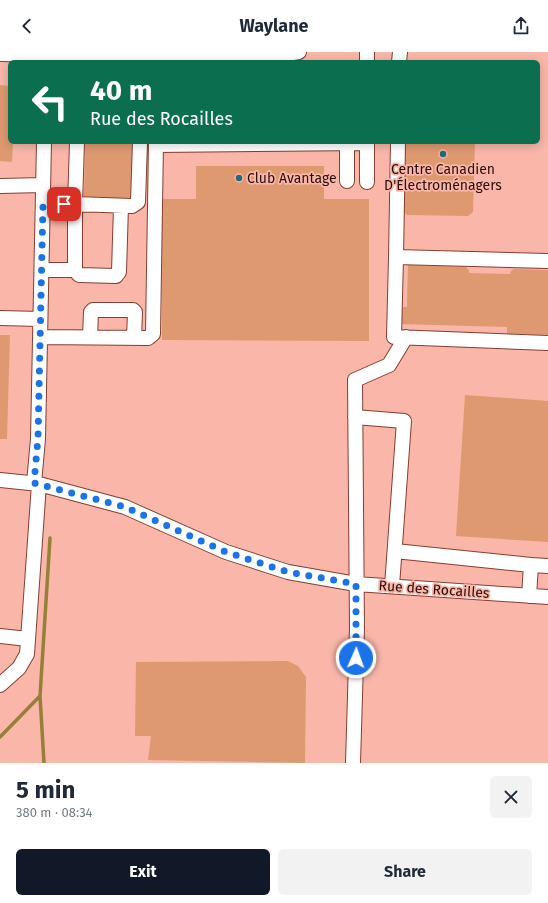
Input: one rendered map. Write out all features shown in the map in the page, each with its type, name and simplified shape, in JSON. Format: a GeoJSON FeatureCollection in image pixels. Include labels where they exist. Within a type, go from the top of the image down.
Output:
{"type":"FeatureCollection","features":[{"type":"Feature","properties":{"kind":"street"},"geometry":{"type":"LineString","coordinates":[[0,54],[43,57],[157,60],[280,56],[299,52]]}},
{"type":"Feature","properties":{"kind":"street"},"geometry":{"type":"LineString","coordinates":[[0,685],[19,668],[27,654],[38,438],[44,144]]}},
{"type":"Feature","properties":{"kind":"street"},"geometry":{"type":"LineString","coordinates":[[77,144],[75,270],[79,275],[116,276],[119,272],[121,206]]}},
{"type":"Feature","properties":{"kind":"street"},"geometry":{"type":"LineString","coordinates":[[43,203],[132,206],[138,202],[140,144]]}},
{"type":"Feature","properties":{"kind":"street"},"geometry":{"type":"LineString","coordinates":[[40,337],[148,338],[153,334],[156,144]]}},
{"type":"Feature","properties":{"kind":"street"},"geometry":{"type":"LineString","coordinates":[[347,144],[347,181]]}},
{"type":"Feature","properties":{"kind":"street"},"geometry":{"type":"LineString","coordinates":[[367,144],[367,182]]}},
{"type":"Feature","properties":{"kind":"street"},"geometry":{"type":"LineString","coordinates":[[398,144],[394,337],[548,343]]}},
{"type":"Feature","properties":{"kind":"street"},"geometry":{"type":"LineString","coordinates":[[0,186],[43,184]]}},
{"type":"Feature","properties":{"kind":"street"},"geometry":{"type":"LineString","coordinates":[[396,258],[548,261]]}},
{"type":"Feature","properties":{"kind":"street"},"geometry":{"type":"LineString","coordinates":[[42,270],[75,270]]}},
{"type":"Feature","properties":{"kind":"street"},"geometry":{"type":"LineString","coordinates":[[90,337],[91,312],[93,310],[133,310],[135,312],[134,338]]}},
{"type":"Feature","properties":{"kind":"street"},"geometry":{"type":"LineString","coordinates":[[0,318],[40,319]]}},
{"type":"Feature","properties":{"kind":"street"},"geometry":{"type":"LineString","coordinates":[[353,763],[356,628],[355,380],[389,366],[406,337]]}},
{"type":"Feature","properties":{"kind":"street"},"geometry":{"type":"LineString","coordinates":[[355,417],[404,421],[392,586]]}},
{"type":"Feature","properties":{"kind":"street","name":"Rue des Rocailles"},"geometry":{"type":"LineString","coordinates":[[0,480],[36,483],[125,507],[226,552],[288,572],[356,584],[548,597]]}},
{"type":"Feature","properties":{"kind":"street"},"geometry":{"type":"LineString","coordinates":[[395,552],[548,566]]}},
{"type":"Feature","properties":{"kind":"street"},"geometry":{"type":"LineString","coordinates":[[529,596],[531,565]]}},
{"type":"Feature","properties":{"kind":"street"},"geometry":{"type":"LineString","coordinates":[[0,636],[28,638]]}},
{"type":"Feature","properties":{"kind":"building"},"geometry":{"type":"Polygon","coordinates":[[[0,85],[8,86],[8,144],[13,144],[12,162],[0,161],[0,85]]]}},
{"type":"Feature","properties":{"kind":"building"},"geometry":{"type":"Polygon","coordinates":[[[85,144],[134,144],[133,200],[84,199],[85,144]]]}},
{"type":"Feature","properties":{"kind":"building"},"geometry":{"type":"Polygon","coordinates":[[[404,144],[475,144],[473,212],[468,216],[407,215],[401,208],[404,144]]]}},
{"type":"Feature","properties":{"kind":"building"},"geometry":{"type":"Polygon","coordinates":[[[196,166],[324,166],[324,199],[369,199],[369,341],[162,340],[162,199],[196,199],[196,166]]]}},
{"type":"Feature","properties":{"kind":"building"},"geometry":{"type":"Polygon","coordinates":[[[408,265],[466,267],[469,270],[469,273],[510,274],[514,269],[548,270],[548,335],[507,334],[507,327],[399,324],[399,307],[407,307],[408,265]]]}},
{"type":"Feature","properties":{"kind":"building"},"geometry":{"type":"Polygon","coordinates":[[[0,335],[10,335],[7,439],[0,439],[0,335]]]}},
{"type":"Feature","properties":{"kind":"building"},"geometry":{"type":"Polygon","coordinates":[[[465,395],[548,401],[548,542],[456,536],[465,395]]]}},
{"type":"Feature","properties":{"kind":"building"},"geometry":{"type":"Polygon","coordinates":[[[288,661],[298,666],[306,677],[305,763],[148,760],[151,736],[135,736],[136,662],[288,661]]]}},
{"type":"Feature","properties":{"kind":"waterway"},"geometry":{"type":"LineString","coordinates":[[44,763],[40,696],[50,538]]}},
{"type":"Feature","properties":{"kind":"waterway"},"geometry":{"type":"LineString","coordinates":[[0,737],[40,696]]}},
{"type":"Feature","properties":{"kind":"place","name":"Centre Canadien D'Électroménagers"},"geometry":{"type":"Point","coordinates":[443,154]}},
{"type":"Feature","properties":{"kind":"place","name":"Club Avantage"},"geometry":{"type":"Point","coordinates":[239,178]}},
{"type":"Feature","properties":{"kind":"route"},"geometry":{"type":"LineString","coordinates":[[64,204],[43,203],[38,438],[34,483],[125,507],[226,552],[288,572],[356,584],[356,658]]}}]}
